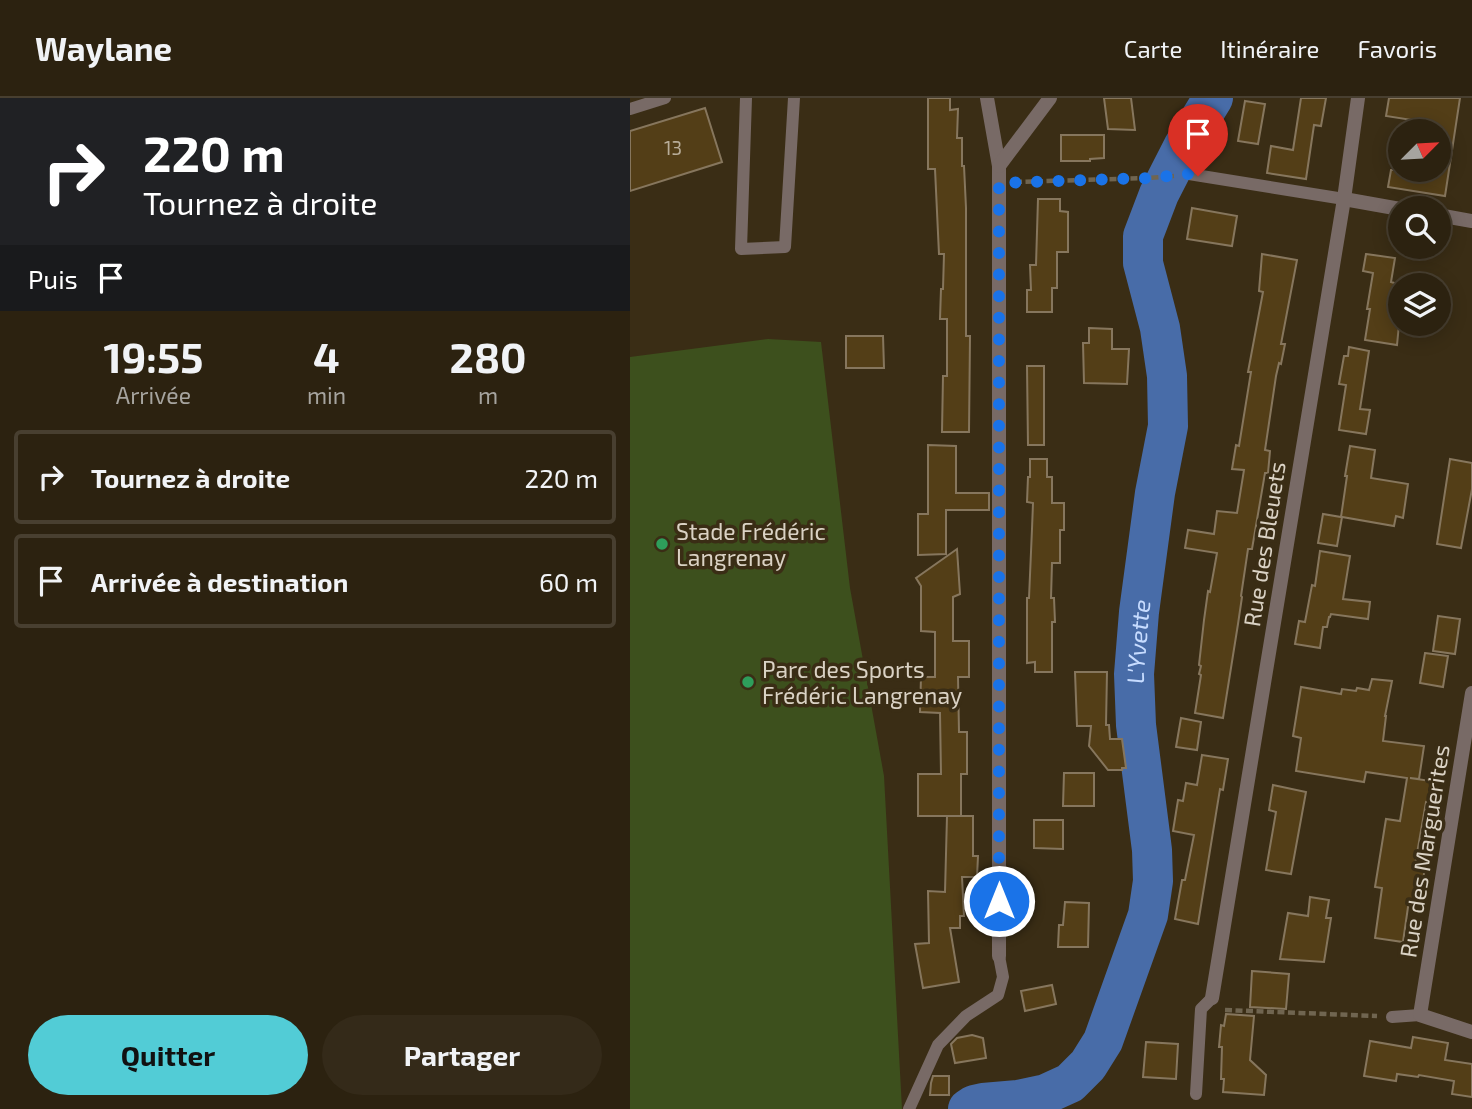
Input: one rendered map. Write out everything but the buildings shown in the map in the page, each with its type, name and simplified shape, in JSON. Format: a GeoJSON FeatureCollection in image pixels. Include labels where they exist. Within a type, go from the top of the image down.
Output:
{"type":"FeatureCollection","features":[{"type":"Feature","properties":{"kind":"street"},"geometry":{"type":"LineString","coordinates":[[987,98],[999,166],[999,956]]}},
{"type":"Feature","properties":{"kind":"street"},"geometry":{"type":"LineString","coordinates":[[999,166],[1050,98]]}},
{"type":"Feature","properties":{"kind":"street","name":"Rue des Bleuets"},"geometry":{"type":"LineString","coordinates":[[1212,998],[1344,200],[1358,98]]}},
{"type":"Feature","properties":{"kind":"street"},"geometry":{"type":"LineString","coordinates":[[1344,200],[1388,207]]}},
{"type":"Feature","properties":{"kind":"street"},"geometry":{"type":"LineString","coordinates":[[1451,217],[1472,221]]}},
{"type":"Feature","properties":{"kind":"street","name":"Rue des Marguerites"},"geometry":{"type":"LineString","coordinates":[[1420,1015],[1472,693]]}},
{"type":"Feature","properties":{"kind":"street"},"geometry":{"type":"LineString","coordinates":[[1420,1015],[1472,1032]]}},
{"type":"Feature","properties":{"kind":"lane"},"geometry":{"type":"LineString","coordinates":[[630,110],[665,98]]}},
{"type":"Feature","properties":{"kind":"lane"},"geometry":{"type":"LineString","coordinates":[[746,98],[741,248],[785,247],[794,98]]}},
{"type":"Feature","properties":{"kind":"lane"},"geometry":{"type":"LineString","coordinates":[[1189,174],[1344,200]]}},
{"type":"Feature","properties":{"kind":"lane"},"geometry":{"type":"LineString","coordinates":[[909,1109],[938,1045],[966,1016],[998,995],[1003,977],[999,956]]}},
{"type":"Feature","properties":{"kind":"lane"},"geometry":{"type":"LineString","coordinates":[[1196,1094],[1201,1009],[1212,998]]}},
{"type":"Feature","properties":{"kind":"lane"},"geometry":{"type":"LineString","coordinates":[[1392,1017],[1420,1015]]}},
{"type":"Feature","properties":{"kind":"path"},"geometry":{"type":"LineString","coordinates":[[999,183],[1149,178],[1189,174]]}},
{"type":"Feature","properties":{"kind":"path"},"geometry":{"type":"LineString","coordinates":[[1201,1009],[1392,1017]]}},
{"type":"Feature","properties":{"kind":"green space","name":"Parc des Sports Frédéric Langrenay"},"geometry":{"type":"Polygon","coordinates":[[[768,339],[821,342],[850,588],[884,776],[902,1109],[630,1109],[630,357],[768,339]]]}},
{"type":"Feature","properties":{"kind":"waterway","name":"L'Yvette"},"geometry":{"type":"LineString","coordinates":[[968,1109],[983,1103],[1046,1094],[1070,1083],[1088,1065],[1103,1041],[1148,915],[1153,881],[1152,850],[1136,725],[1134,674],[1139,612],[1155,493],[1168,426],[1167,376],[1160,328],[1143,263],[1143,236],[1159,194],[1183,147],[1213,98]]}},
{"type":"Feature","properties":{"kind":"place","name":"Stade Frédéric Langrenay"},"geometry":{"type":"Point","coordinates":[662,544]}},
{"type":"Feature","properties":{"kind":"place","name":"Parc des Sports Frédéric Langrenay"},"geometry":{"type":"Point","coordinates":[748,682]}},
{"type":"Feature","properties":{"kind":"route"},"geometry":{"type":"LineString","coordinates":[[999,901],[999,183],[1149,178],[1189,174],[1198,176]]}}]}
